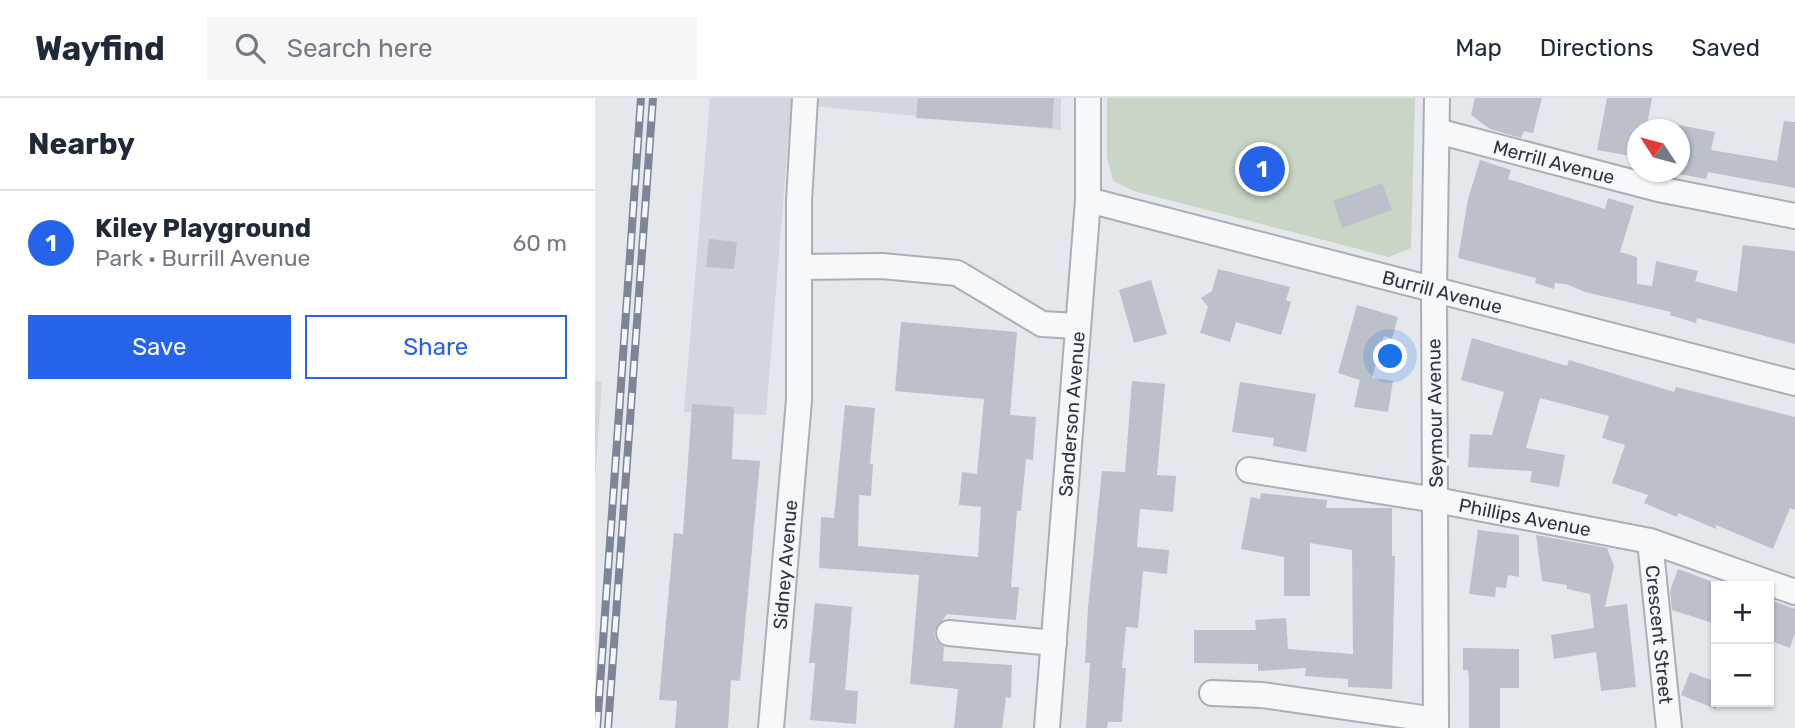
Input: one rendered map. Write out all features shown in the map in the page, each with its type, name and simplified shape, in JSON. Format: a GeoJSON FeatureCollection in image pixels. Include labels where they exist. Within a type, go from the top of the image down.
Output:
{"type":"FeatureCollection","features":[{"type":"Feature","properties":{"kind":"street","name":"Sidney Avenue"},"geometry":{"type":"LineString","coordinates":[[771,728],[799,400],[799,201],[805,98]]}},
{"type":"Feature","properties":{"kind":"street","name":"Sanderson Avenue"},"geometry":{"type":"LineString","coordinates":[[1047,728],[1088,200],[1087,98]]}},
{"type":"Feature","properties":{"kind":"street","name":"Seymour Avenue"},"geometry":{"type":"LineString","coordinates":[[1436,724],[1434,290],[1437,98]]}},
{"type":"Feature","properties":{"kind":"street","name":"Merrill Avenue"},"geometry":{"type":"LineString","coordinates":[[1437,131],[1658,189],[1795,216]]}},
{"type":"Feature","properties":{"kind":"street","name":"Burrill Avenue"},"geometry":{"type":"LineString","coordinates":[[1088,200],[1795,383]]}},
{"type":"Feature","properties":{"kind":"street"},"geometry":{"type":"LineString","coordinates":[[799,267],[882,266],[957,273],[1042,324],[1077,326]]}},
{"type":"Feature","properties":{"kind":"street","name":"Phillips Avenue"},"geometry":{"type":"LineString","coordinates":[[1249,470],[1436,499],[1650,541],[1795,592]]}},
{"type":"Feature","properties":{"kind":"street","name":"Crescent Street"},"geometry":{"type":"LineString","coordinates":[[1650,541],[1669,728]]}},
{"type":"Feature","properties":{"kind":"street"},"geometry":{"type":"LineString","coordinates":[[949,633],[1054,643]]}},
{"type":"Feature","properties":{"kind":"street"},"geometry":{"type":"LineString","coordinates":[[1212,693],[1262,695],[1436,724]]}},
{"type":"Feature","properties":{"kind":"shaded area"},"geometry":{"type":"Polygon","coordinates":[[[710,98],[1061,98],[1061,130],[791,104],[766,415],[684,412],[710,98]]]}},
{"type":"Feature","properties":{"kind":"shaded area"},"geometry":{"type":"Polygon","coordinates":[[[595,382],[602,382],[595,479],[595,382]]]}},
{"type":"Feature","properties":{"kind":"green space"},"geometry":{"type":"Polygon","coordinates":[[[1107,98],[1415,98],[1411,248],[1389,257],[1134,191],[1113,181],[1107,157],[1107,98]]]}},
{"type":"Feature","properties":{"kind":"building"},"geometry":{"type":"Polygon","coordinates":[[[918,98],[1054,98],[1052,128],[916,118],[918,98]]]}},
{"type":"Feature","properties":{"kind":"building"},"geometry":{"type":"Polygon","coordinates":[[[1475,98],[1542,98],[1533,133],[1524,131],[1521,138],[1490,129],[1471,115],[1475,98]]]}},
{"type":"Feature","properties":{"kind":"building"},"geometry":{"type":"Polygon","coordinates":[[[1607,98],[1652,98],[1648,119],[1627,119],[1627,155],[1597,150],[1607,98]]]}},
{"type":"Feature","properties":{"kind":"building"},"geometry":{"type":"Polygon","coordinates":[[[1784,121],[1795,122],[1795,188],[1708,172],[1706,179],[1690,176],[1690,127],[1715,132],[1711,150],[1777,161],[1784,121]]]}},
{"type":"Feature","properties":{"kind":"building"},"geometry":{"type":"Polygon","coordinates":[[[1480,160],[1511,170],[1508,179],[1605,209],[1608,198],[1634,206],[1620,252],[1637,257],[1637,284],[1652,286],[1656,261],[1698,271],[1695,281],[1737,292],[1743,245],[1795,251],[1795,344],[1697,318],[1696,323],[1670,315],[1671,312],[1585,292],[1566,284],[1555,283],[1554,289],[1535,283],[1536,278],[1458,258],[1468,199],[1480,160]]]}},
{"type":"Feature","properties":{"kind":"building"},"geometry":{"type":"Polygon","coordinates":[[[1382,183],[1392,210],[1342,228],[1333,201],[1382,183]]]}},
{"type":"Feature","properties":{"kind":"building"},"geometry":{"type":"Polygon","coordinates":[[[709,239],[737,242],[734,269],[706,267],[709,239]]]}},
{"type":"Feature","properties":{"kind":"building"},"geometry":{"type":"Polygon","coordinates":[[[1218,269],[1290,287],[1286,300],[1291,302],[1281,335],[1236,322],[1230,342],[1200,333],[1208,307],[1201,298],[1212,291],[1218,269]]]}},
{"type":"Feature","properties":{"kind":"building"},"geometry":{"type":"Polygon","coordinates":[[[1151,280],[1167,334],[1134,343],[1119,290],[1151,280]]]}},
{"type":"Feature","properties":{"kind":"building"},"geometry":{"type":"Polygon","coordinates":[[[1357,305],[1398,317],[1392,338],[1384,336],[1372,378],[1393,381],[1388,412],[1354,407],[1360,380],[1338,373],[1357,305]]]}},
{"type":"Feature","properties":{"kind":"building"},"geometry":{"type":"Polygon","coordinates":[[[901,322],[1017,332],[1010,415],[1036,417],[1033,460],[1026,459],[1021,511],[1017,511],[1011,587],[1019,587],[1016,620],[947,614],[934,632],[936,640],[944,647],[943,661],[1012,665],[1011,698],[1006,697],[1002,728],[954,728],[958,689],[910,684],[919,575],[819,568],[821,517],[834,518],[845,405],[875,408],[870,464],[873,464],[871,496],[859,495],[858,546],[978,557],[981,507],[959,505],[962,472],[977,474],[984,399],[895,391],[901,322]]]}},
{"type":"Feature","properties":{"kind":"building"},"geometry":{"type":"Polygon","coordinates":[[[1472,338],[1567,366],[1569,360],[1674,392],[1676,387],[1795,417],[1795,510],[1790,508],[1773,549],[1716,525],[1716,529],[1678,513],[1677,517],[1644,503],[1648,495],[1612,483],[1625,445],[1602,438],[1609,416],[1540,398],[1526,448],[1565,455],[1559,487],[1530,482],[1532,471],[1468,467],[1470,434],[1492,435],[1504,392],[1461,380],[1472,338]]]}},
{"type":"Feature","properties":{"kind":"building"},"geometry":{"type":"Polygon","coordinates":[[[1132,381],[1165,384],[1157,475],[1176,476],[1173,512],[1140,509],[1137,547],[1169,550],[1167,574],[1143,571],[1138,628],[1126,627],[1122,668],[1126,668],[1122,722],[1108,722],[1107,728],[1086,728],[1090,663],[1085,663],[1088,607],[1102,471],[1125,472],[1132,381]]]}},
{"type":"Feature","properties":{"kind":"building"},"geometry":{"type":"Polygon","coordinates":[[[1240,382],[1316,394],[1306,452],[1273,446],[1274,438],[1232,432],[1240,382]]]}},
{"type":"Feature","properties":{"kind":"building"},"geometry":{"type":"Polygon","coordinates":[[[692,404],[734,407],[732,459],[760,461],[740,681],[731,680],[728,728],[675,728],[677,701],[659,700],[674,533],[683,534],[692,404]]]}},
{"type":"Feature","properties":{"kind":"building"},"geometry":{"type":"Polygon","coordinates":[[[1261,493],[1327,500],[1326,508],[1392,508],[1392,556],[1395,556],[1392,689],[1348,687],[1348,679],[1305,676],[1306,668],[1258,671],[1258,664],[1194,663],[1194,630],[1256,630],[1255,620],[1286,618],[1288,649],[1353,654],[1352,550],[1310,543],[1310,596],[1284,596],[1284,557],[1241,549],[1251,497],[1260,499],[1261,493]]]}},
{"type":"Feature","properties":{"kind":"building"},"geometry":{"type":"Polygon","coordinates":[[[1478,530],[1519,535],[1519,577],[1508,575],[1506,588],[1496,587],[1495,597],[1469,594],[1478,530]]]}},
{"type":"Feature","properties":{"kind":"building"},"geometry":{"type":"Polygon","coordinates":[[[1536,535],[1607,548],[1614,566],[1605,607],[1627,604],[1636,687],[1601,691],[1596,652],[1554,659],[1551,635],[1594,628],[1590,594],[1567,589],[1567,585],[1542,581],[1536,535]]]}},
{"type":"Feature","properties":{"kind":"building"},"geometry":{"type":"Polygon","coordinates":[[[1678,569],[1711,581],[1711,622],[1672,610],[1670,591],[1678,569]]]}},
{"type":"Feature","properties":{"kind":"building"},"geometry":{"type":"Polygon","coordinates":[[[1774,601],[1795,609],[1795,633],[1790,648],[1774,642],[1774,601]]]}},
{"type":"Feature","properties":{"kind":"building"},"geometry":{"type":"Polygon","coordinates":[[[815,603],[852,607],[845,690],[858,691],[856,724],[810,720],[815,663],[809,663],[815,603]]]}},
{"type":"Feature","properties":{"kind":"building"},"geometry":{"type":"Polygon","coordinates":[[[1463,648],[1519,649],[1519,688],[1500,688],[1500,728],[1469,728],[1469,681],[1468,670],[1463,670],[1463,648]]]}},
{"type":"Feature","properties":{"kind":"building"},"geometry":{"type":"Polygon","coordinates":[[[1690,672],[1711,680],[1711,707],[1681,695],[1690,672]]]}},
{"type":"Feature","properties":{"kind":"railway"},"geometry":{"type":"LineString","coordinates":[[597,728],[641,98]]}},
{"type":"Feature","properties":{"kind":"railway"},"geometry":{"type":"LineString","coordinates":[[608,728],[653,98]]}},
{"type":"Feature","properties":{"kind":"place","name":"Kiley Playground"},"geometry":{"type":"Point","coordinates":[1262,169]}}]}
